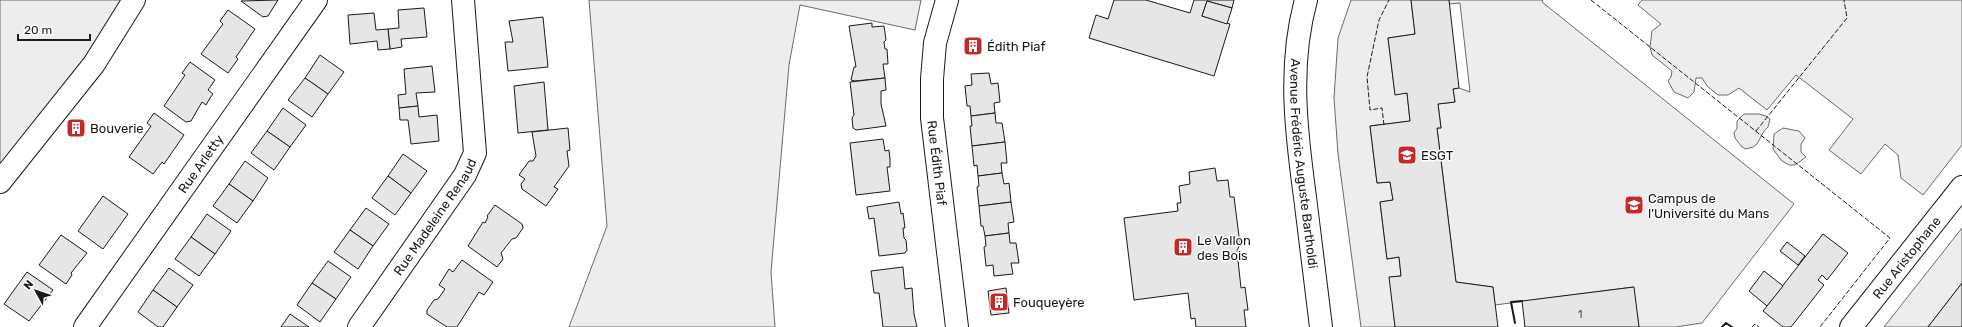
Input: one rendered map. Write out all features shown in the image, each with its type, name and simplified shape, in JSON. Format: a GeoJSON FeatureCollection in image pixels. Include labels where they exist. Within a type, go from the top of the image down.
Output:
{"type":"FeatureCollection","features":[{"type":"Feature","properties":{"kind":"street"},"geometry":{"type":"LineString","coordinates":[[0,182],[94,64],[134,0]]}},
{"type":"Feature","properties":{"kind":"street","name":"Rue Arletty"},"geometry":{"type":"LineString","coordinates":[[85,327],[316,0]]}},
{"type":"Feature","properties":{"kind":"street","name":"Rue Madeleine Renaud"},"geometry":{"type":"LineString","coordinates":[[359,327],[465,175],[475,153],[462,0]]}},
{"type":"Feature","properties":{"kind":"street","name":"Rue Édith Piaf"},"geometry":{"type":"LineString","coordinates":[[947,0],[935,43],[932,78],[932,118],[956,327]]}},
{"type":"Feature","properties":{"kind":"street","name":"Avenue Frédéric Auguste Bartholdi"},"geometry":{"type":"LineString","coordinates":[[1306,0],[1301,18],[1297,46],[1294,90],[1296,127],[1321,327]]}},
{"type":"Feature","properties":{"kind":"street","name":"Rue Aristophane"},"geometry":{"type":"LineString","coordinates":[[1851,327],[1962,187]]}},
{"type":"Feature","properties":{"kind":"shaded area"},"geometry":{"type":"Polygon","coordinates":[[[0,0],[134,0],[0,182],[0,0]]]}},
{"type":"Feature","properties":{"kind":"shaded area"},"geometry":{"type":"Polygon","coordinates":[[[589,0],[921,0],[915,30],[800,5],[789,65],[771,272],[775,327],[569,327],[607,226],[589,0]]]}},
{"type":"Feature","properties":{"kind":"shaded area"},"geometry":{"type":"Polygon","coordinates":[[[1351,0],[1411,0],[1415,34],[1388,38],[1395,94],[1407,93],[1410,121],[1370,126],[1377,183],[1390,182],[1393,200],[1380,202],[1387,259],[1399,257],[1401,276],[1390,277],[1395,327],[1361,327],[1338,154],[1334,98],[1338,38],[1351,0]]]}},
{"type":"Feature","properties":{"kind":"shaded area"},"geometry":{"type":"Polygon","coordinates":[[[1449,0],[1543,0],[1542,2],[1794,204],[1702,323],[1676,327],[1639,327],[1633,287],[1495,305],[1493,287],[1456,282],[1437,128],[1441,128],[1438,104],[1455,102],[1453,89],[1459,88],[1470,92],[1460,3],[1449,4],[1449,0]]]}},
{"type":"Feature","properties":{"kind":"shaded area"},"geometry":{"type":"Polygon","coordinates":[[[1642,0],[1962,0],[1962,145],[1923,195],[1901,178],[1898,155],[1885,144],[1861,174],[1829,150],[1853,119],[1796,75],[1767,110],[1739,88],[1728,95],[1718,95],[1707,86],[1702,78],[1696,78],[1694,92],[1688,98],[1674,92],[1668,81],[1671,77],[1672,71],[1652,55],[1650,47],[1652,31],[1661,24],[1638,5],[1642,0]]]}},
{"type":"Feature","properties":{"kind":"shaded area"},"geometry":{"type":"Polygon","coordinates":[[[1744,114],[1759,114],[1770,119],[1768,127],[1757,144],[1746,149],[1742,147],[1735,138],[1734,132],[1737,129],[1737,121],[1744,114]]]}},
{"type":"Feature","properties":{"kind":"shaded area"},"geometry":{"type":"Polygon","coordinates":[[[1783,128],[1799,131],[1805,138],[1801,144],[1801,152],[1806,157],[1795,165],[1789,165],[1781,160],[1773,149],[1774,134],[1783,128]]]}},
{"type":"Feature","properties":{"kind":"shaded area"},"geometry":{"type":"Polygon","coordinates":[[[1962,228],[1962,283],[1928,327],[1884,327],[1962,228]]]}},
{"type":"Feature","properties":{"kind":"building"},"geometry":{"type":"Polygon","coordinates":[[[278,0],[268,16],[263,17],[241,1],[278,0]]]}},
{"type":"Feature","properties":{"kind":"building"},"geometry":{"type":"Polygon","coordinates":[[[1114,0],[1146,0],[1190,13],[1194,0],[1234,0],[1232,8],[1207,1],[1202,16],[1230,24],[1214,76],[1089,38],[1096,15],[1108,19],[1114,0]]]}},
{"type":"Feature","properties":{"kind":"building","name":"ESGT"},"geometry":{"type":"Polygon","coordinates":[[[1411,0],[1449,0],[1459,88],[1453,89],[1455,102],[1438,104],[1441,128],[1437,128],[1456,282],[1493,287],[1498,327],[1395,327],[1389,277],[1401,276],[1399,257],[1387,259],[1380,202],[1393,200],[1390,182],[1377,183],[1370,126],[1410,121],[1407,93],[1395,95],[1388,38],[1415,34],[1411,0]]]}},
{"type":"Feature","properties":{"kind":"building"},"geometry":{"type":"Polygon","coordinates":[[[1207,1],[1232,8],[1227,24],[1202,16],[1207,1]]]}},
{"type":"Feature","properties":{"kind":"building"},"geometry":{"type":"Polygon","coordinates":[[[424,8],[427,37],[401,39],[402,47],[390,49],[388,29],[399,28],[398,10],[424,8]]]}},
{"type":"Feature","properties":{"kind":"building"},"geometry":{"type":"Polygon","coordinates":[[[228,10],[255,29],[236,57],[238,59],[228,73],[201,54],[223,24],[220,21],[228,10]]]}},
{"type":"Feature","properties":{"kind":"building"},"geometry":{"type":"Polygon","coordinates":[[[374,13],[376,30],[388,29],[390,49],[378,50],[377,41],[350,44],[348,15],[374,13]]]}},
{"type":"Feature","properties":{"kind":"building"},"geometry":{"type":"Polygon","coordinates":[[[543,17],[548,67],[508,71],[505,42],[513,42],[509,21],[543,17]]]}},
{"type":"Feature","properties":{"kind":"building"},"geometry":{"type":"Polygon","coordinates":[[[872,23],[872,27],[884,26],[886,40],[884,42],[885,49],[887,49],[888,64],[883,64],[885,78],[855,81],[851,80],[854,67],[856,67],[849,26],[872,23]]]}},
{"type":"Feature","properties":{"kind":"building","name":"Édith Piaf"},"geometry":{"type":"Polygon","coordinates":[[[971,39],[979,41],[975,54],[968,51],[971,39]]]}},
{"type":"Feature","properties":{"kind":"building"},"geometry":{"type":"Polygon","coordinates":[[[320,55],[344,72],[328,94],[305,78],[320,55]]]}},
{"type":"Feature","properties":{"kind":"building"},"geometry":{"type":"Polygon","coordinates":[[[190,62],[215,80],[208,90],[213,94],[206,105],[202,102],[191,121],[186,122],[164,106],[185,75],[182,73],[190,62]]]}},
{"type":"Feature","properties":{"kind":"building"},"geometry":{"type":"Polygon","coordinates":[[[432,66],[435,92],[416,93],[418,106],[399,108],[398,95],[406,94],[404,69],[432,66]]]}},
{"type":"Feature","properties":{"kind":"building"},"geometry":{"type":"Polygon","coordinates":[[[989,73],[991,84],[998,83],[1000,102],[994,103],[995,113],[971,116],[970,106],[967,106],[965,86],[972,85],[971,74],[989,73]]]}},
{"type":"Feature","properties":{"kind":"building"},"geometry":{"type":"Polygon","coordinates":[[[305,78],[328,94],[312,117],[288,100],[305,78]]]}},
{"type":"Feature","properties":{"kind":"building"},"geometry":{"type":"Polygon","coordinates":[[[885,78],[886,90],[881,91],[881,104],[886,126],[856,130],[853,128],[852,118],[854,115],[850,82],[885,78]]]}},
{"type":"Feature","properties":{"kind":"building"},"geometry":{"type":"Polygon","coordinates":[[[544,82],[548,130],[518,133],[514,86],[544,82]]]}},
{"type":"Feature","properties":{"kind":"building"},"geometry":{"type":"Polygon","coordinates":[[[418,106],[419,117],[437,115],[439,141],[411,144],[408,120],[400,120],[399,108],[418,106]]]}},
{"type":"Feature","properties":{"kind":"building"},"geometry":{"type":"Polygon","coordinates":[[[283,108],[306,125],[290,147],[267,131],[283,108]]]}},
{"type":"Feature","properties":{"kind":"building"},"geometry":{"type":"Polygon","coordinates":[[[154,113],[184,135],[164,164],[162,162],[153,174],[129,157],[151,126],[147,123],[154,113]]]}},
{"type":"Feature","properties":{"kind":"building"},"geometry":{"type":"Polygon","coordinates":[[[995,113],[996,123],[1002,123],[1005,142],[972,146],[970,126],[972,126],[971,116],[995,113]]]}},
{"type":"Feature","properties":{"kind":"building","name":"Bouverie"},"geometry":{"type":"Polygon","coordinates":[[[76,122],[82,126],[76,135],[70,131],[76,122]]]}},
{"type":"Feature","properties":{"kind":"building"},"geometry":{"type":"Polygon","coordinates":[[[568,128],[570,150],[567,151],[569,166],[554,187],[558,189],[546,206],[522,189],[521,184],[525,179],[519,175],[529,161],[533,161],[536,156],[532,132],[568,128]]]}},
{"type":"Feature","properties":{"kind":"building"},"geometry":{"type":"Polygon","coordinates":[[[267,131],[290,147],[274,170],[251,153],[267,131]]]}},
{"type":"Feature","properties":{"kind":"building"},"geometry":{"type":"Polygon","coordinates":[[[883,139],[885,151],[889,150],[890,167],[887,167],[890,191],[856,195],[850,143],[883,139]]]}},
{"type":"Feature","properties":{"kind":"building"},"geometry":{"type":"Polygon","coordinates":[[[1005,142],[1007,163],[1001,163],[1002,173],[978,176],[977,165],[974,166],[972,146],[1005,142]]]}},
{"type":"Feature","properties":{"kind":"building"},"geometry":{"type":"Polygon","coordinates":[[[403,154],[427,171],[411,193],[388,176],[403,154]]]}},
{"type":"Feature","properties":{"kind":"building"},"geometry":{"type":"Polygon","coordinates":[[[245,161],[268,178],[253,201],[229,184],[245,161]]]}},
{"type":"Feature","properties":{"kind":"building","name":"Le Vallon des Bois"},"geometry":{"type":"Polygon","coordinates":[[[1215,168],[1217,181],[1228,180],[1230,197],[1234,197],[1240,244],[1237,251],[1241,288],[1245,287],[1248,310],[1244,310],[1246,327],[1196,327],[1195,318],[1191,319],[1188,293],[1134,300],[1124,218],[1178,211],[1177,203],[1181,203],[1179,186],[1190,184],[1189,172],[1215,168]]]}},
{"type":"Feature","properties":{"kind":"building"},"geometry":{"type":"Polygon","coordinates":[[[1002,173],[1004,184],[1009,183],[1011,202],[979,206],[977,187],[979,186],[978,176],[1002,173]]]}},
{"type":"Feature","properties":{"kind":"building"},"geometry":{"type":"Polygon","coordinates":[[[388,176],[411,193],[395,215],[372,198],[388,176]]]}},
{"type":"Feature","properties":{"kind":"building"},"geometry":{"type":"Polygon","coordinates":[[[229,184],[253,201],[237,223],[213,206],[229,184]]]}},
{"type":"Feature","properties":{"kind":"building"},"geometry":{"type":"Polygon","coordinates":[[[103,196],[128,214],[103,249],[78,231],[103,196]]]}},
{"type":"Feature","properties":{"kind":"building"},"geometry":{"type":"Polygon","coordinates":[[[899,202],[901,214],[903,213],[905,228],[903,228],[904,238],[906,240],[907,250],[905,253],[879,256],[874,218],[869,219],[867,207],[899,202]]]}},
{"type":"Feature","properties":{"kind":"building"},"geometry":{"type":"Polygon","coordinates":[[[1011,202],[1014,222],[1008,223],[1009,233],[985,236],[983,226],[981,226],[979,206],[1011,202]]]}},
{"type":"Feature","properties":{"kind":"building"},"geometry":{"type":"Polygon","coordinates":[[[495,205],[522,224],[523,228],[516,238],[512,239],[501,253],[503,259],[497,267],[468,246],[483,222],[485,223],[488,217],[487,216],[495,205]]]}},
{"type":"Feature","properties":{"kind":"building"},"geometry":{"type":"Polygon","coordinates":[[[366,208],[389,224],[373,246],[350,230],[366,208]]]}},
{"type":"Feature","properties":{"kind":"building"},"geometry":{"type":"Polygon","coordinates":[[[207,214],[231,231],[215,254],[191,237],[207,214]]]}},
{"type":"Feature","properties":{"kind":"building"},"geometry":{"type":"Polygon","coordinates":[[[350,230],[373,246],[358,269],[334,252],[350,230]]]}},
{"type":"Feature","properties":{"kind":"building"},"geometry":{"type":"Polygon","coordinates":[[[1009,233],[1010,243],[1016,243],[1019,263],[1011,263],[1013,274],[994,276],[993,265],[986,266],[984,247],[986,246],[985,236],[1009,233]]]}},
{"type":"Feature","properties":{"kind":"building"},"geometry":{"type":"Polygon","coordinates":[[[1823,234],[1848,253],[1827,280],[1822,275],[1818,280],[1824,285],[1791,327],[1783,327],[1763,311],[1823,234]]]}},
{"type":"Feature","properties":{"kind":"building"},"geometry":{"type":"Polygon","coordinates":[[[61,235],[87,253],[71,273],[72,275],[66,284],[39,265],[61,235]]]}},
{"type":"Feature","properties":{"kind":"building"},"geometry":{"type":"Polygon","coordinates":[[[191,237],[215,254],[199,276],[175,259],[191,237]]]}},
{"type":"Feature","properties":{"kind":"building"},"geometry":{"type":"Polygon","coordinates":[[[1787,242],[1805,256],[1798,265],[1780,251],[1787,242]]]}},
{"type":"Feature","properties":{"kind":"building"},"geometry":{"type":"Polygon","coordinates":[[[462,260],[493,282],[484,295],[479,292],[457,327],[447,327],[427,314],[427,310],[445,289],[439,285],[449,269],[453,272],[462,260]]]}},
{"type":"Feature","properties":{"kind":"building"},"geometry":{"type":"Polygon","coordinates":[[[328,261],[351,277],[336,299],[312,283],[328,261]]]}},
{"type":"Feature","properties":{"kind":"building"},"geometry":{"type":"Polygon","coordinates":[[[903,267],[905,289],[912,288],[914,314],[917,327],[883,327],[879,293],[874,293],[871,271],[903,267]]]}},
{"type":"Feature","properties":{"kind":"building"},"geometry":{"type":"Polygon","coordinates":[[[169,268],[193,285],[177,307],[153,290],[169,268]]]}},
{"type":"Feature","properties":{"kind":"building"},"geometry":{"type":"Polygon","coordinates":[[[1764,271],[1783,286],[1767,306],[1749,291],[1764,271]]]}},
{"type":"Feature","properties":{"kind":"building"},"geometry":{"type":"Polygon","coordinates":[[[27,272],[53,290],[29,321],[4,304],[27,272]]]}},
{"type":"Feature","properties":{"kind":"building"},"geometry":{"type":"Polygon","coordinates":[[[312,283],[336,299],[320,322],[297,305],[312,283]]]}},
{"type":"Feature","properties":{"kind":"building"},"geometry":{"type":"Polygon","coordinates":[[[1962,283],[1962,327],[1928,327],[1962,283]]]}},
{"type":"Feature","properties":{"kind":"building"},"geometry":{"type":"Polygon","coordinates":[[[1634,287],[1639,327],[1525,327],[1522,301],[1634,287]]]}},
{"type":"Feature","properties":{"kind":"building","name":"Fouqueyère"},"geometry":{"type":"Polygon","coordinates":[[[1006,288],[1009,313],[991,315],[988,291],[1006,288]]]}},
{"type":"Feature","properties":{"kind":"building"},"geometry":{"type":"Polygon","coordinates":[[[153,290],[177,307],[163,327],[158,327],[138,312],[153,290]]]}},
{"type":"Feature","properties":{"kind":"building"},"geometry":{"type":"Polygon","coordinates":[[[290,314],[309,327],[281,327],[290,314]]]}},
{"type":"Feature","properties":{"kind":"fence"},"geometry":{"type":"LineString","coordinates":[[1384,125],[1382,108],[1370,110],[1367,77],[1379,20],[1389,0]]}},
{"type":"Feature","properties":{"kind":"fence"},"geometry":{"type":"LineString","coordinates":[[1591,0],[1890,238],[1820,327]]}},
{"type":"Feature","properties":{"kind":"fence"},"geometry":{"type":"LineString","coordinates":[[1756,131],[1847,18],[1844,0]]}},
{"type":"Feature","properties":{"kind":"fence"},"geometry":{"type":"LineString","coordinates":[[1752,327],[1755,324],[1759,327]]}},
{"type":"Feature","properties":{"kind":"wall"},"geometry":{"type":"LineString","coordinates":[[1515,323],[1511,302],[1522,301]]}},
{"type":"Feature","properties":{"kind":"wall"},"geometry":{"type":"LineString","coordinates":[[1722,327],[1726,323],[1732,327]]}},
{"type":"Feature","properties":{"kind":"place","name":"Édith Piaf"},"geometry":{"type":"Point","coordinates":[973,46]}},
{"type":"Feature","properties":{"kind":"place","name":"Bouverie"},"geometry":{"type":"Point","coordinates":[76,128]}},
{"type":"Feature","properties":{"kind":"place","name":"ESGT"},"geometry":{"type":"Point","coordinates":[1407,155]}},
{"type":"Feature","properties":{"kind":"place","name":"Campus de l'Université du Mans"},"geometry":{"type":"Point","coordinates":[1634,205]}},
{"type":"Feature","properties":{"kind":"place","name":"Le Vallon des Bois"},"geometry":{"type":"Point","coordinates":[1183,247]}},
{"type":"Feature","properties":{"kind":"place","name":"Fouqueyère"},"geometry":{"type":"Point","coordinates":[999,302]}}]}
